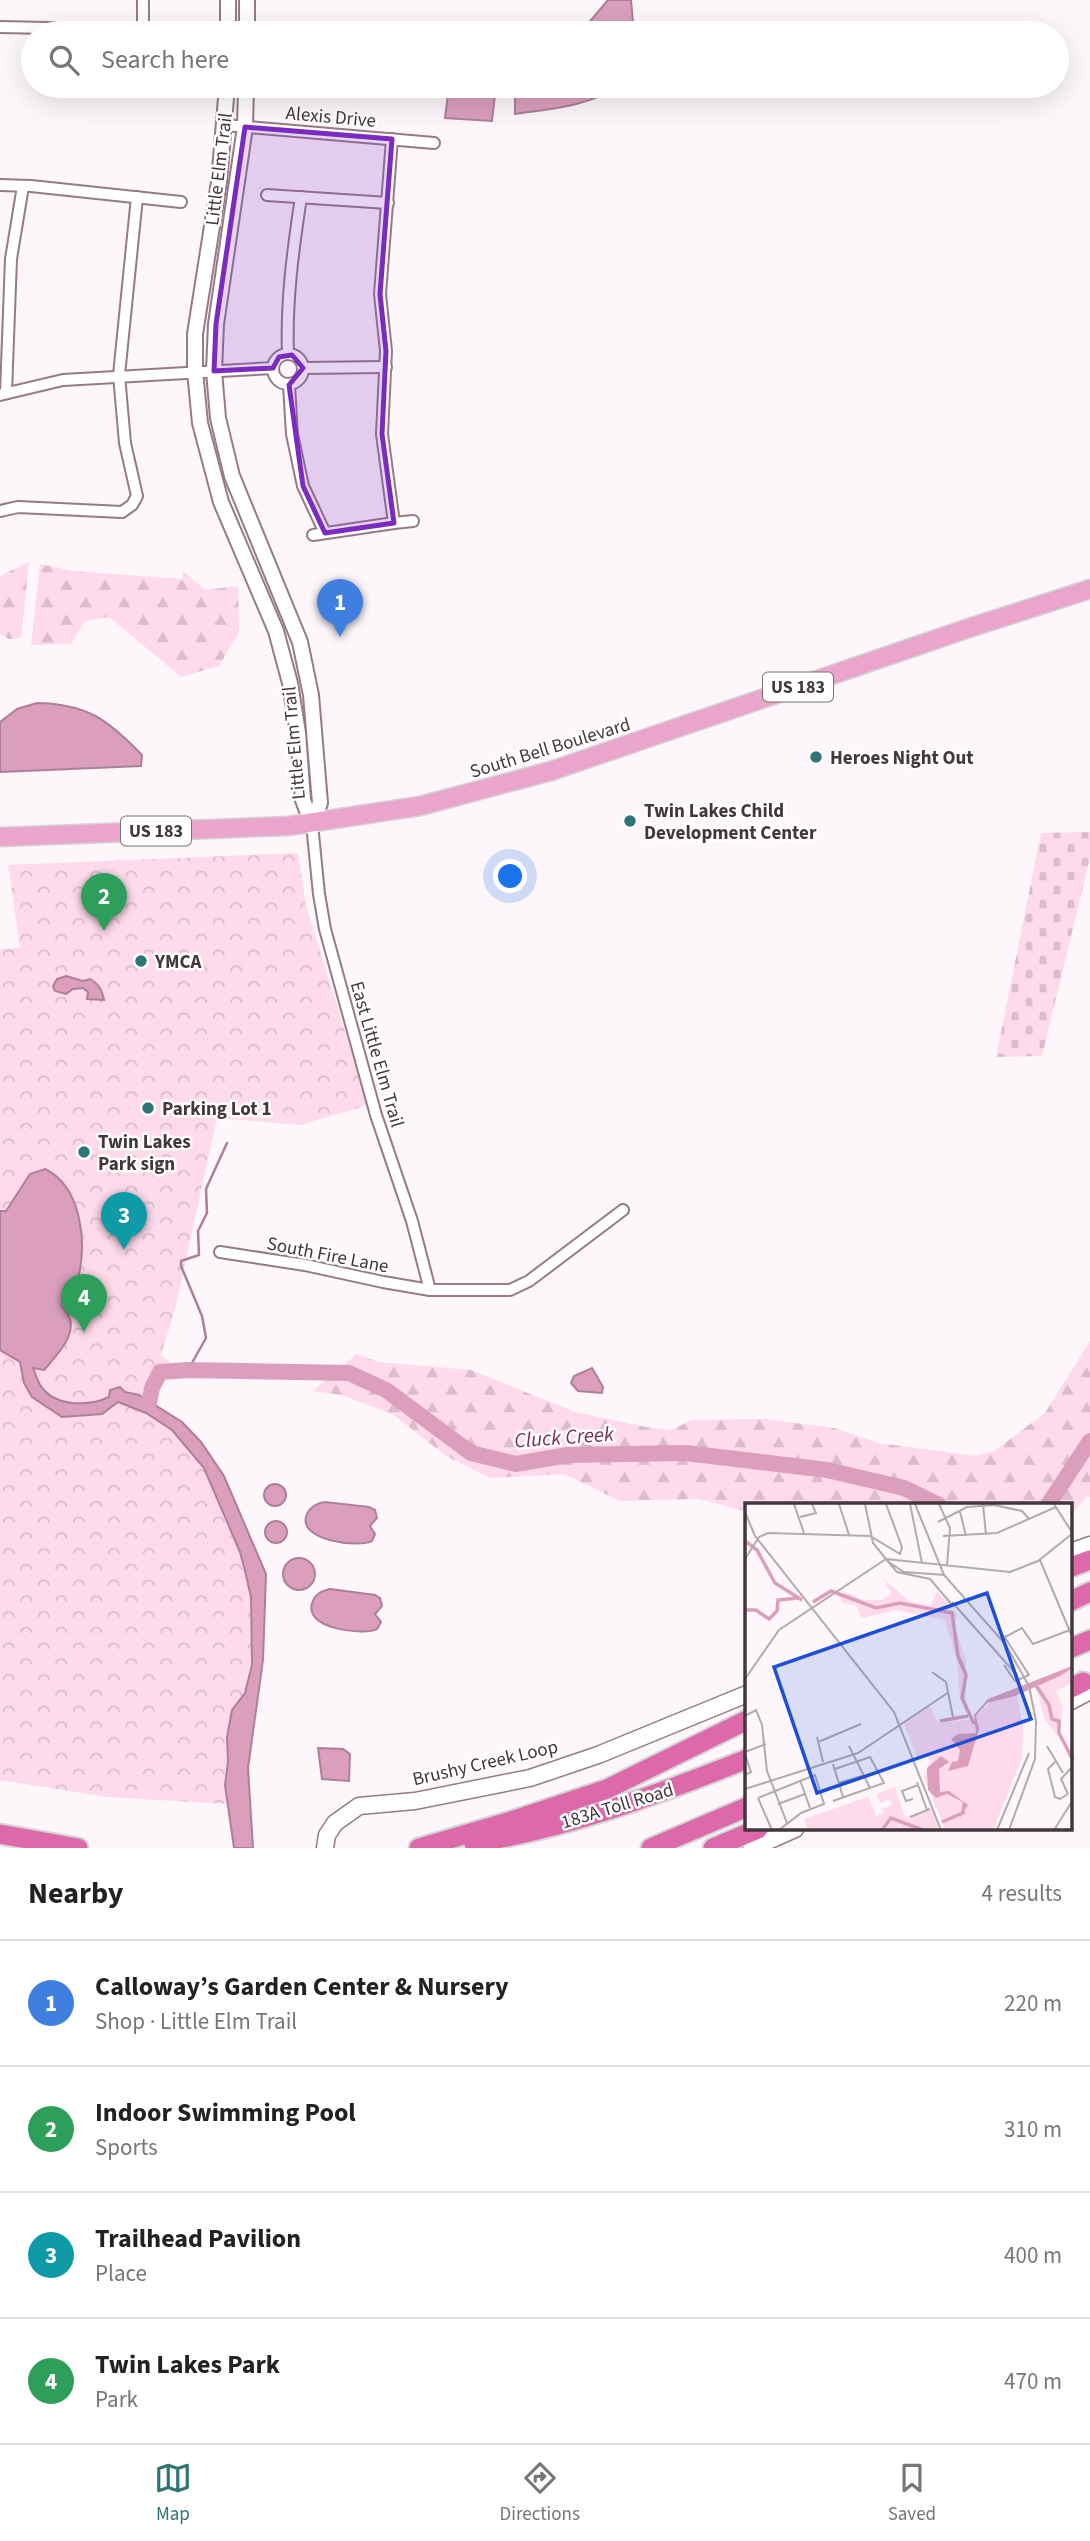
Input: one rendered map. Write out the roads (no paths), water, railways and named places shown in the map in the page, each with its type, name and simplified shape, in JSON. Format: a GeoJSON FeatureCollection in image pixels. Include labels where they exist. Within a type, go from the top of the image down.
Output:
{"type":"FeatureCollection","features":[{"type":"Feature","properties":{"kind":"highway"},"geometry":{"type":"LineString","coordinates":[[1072,1567],[1090,1560]]}},
{"type":"Feature","properties":{"kind":"highway"},"geometry":{"type":"LineString","coordinates":[[1072,1601],[1090,1592]]}},
{"type":"Feature","properties":{"kind":"highway"},"geometry":{"type":"LineString","coordinates":[[1072,1648],[1090,1640]]}},
{"type":"Feature","properties":{"kind":"highway"},"geometry":{"type":"LineString","coordinates":[[419,1848],[607,1789],[745,1721]]}},
{"type":"Feature","properties":{"kind":"highway","name":"183A Toll Road"},"geometry":{"type":"LineString","coordinates":[[443,1848],[532,1832],[669,1790],[745,1760]]}},
{"type":"Feature","properties":{"kind":"highway"},"geometry":{"type":"LineString","coordinates":[[651,1848],[745,1808]]}},
{"type":"Feature","properties":{"kind":"highway"},"geometry":{"type":"LineString","coordinates":[[713,1848],[756,1830]]}},
{"type":"Feature","properties":{"kind":"highway"},"geometry":{"type":"LineString","coordinates":[[0,1834],[78,1848]]}},
{"type":"Feature","properties":{"kind":"main road","name":"South Bell Boulevard"},"geometry":{"type":"LineString","coordinates":[[0,837],[312,824],[420,806],[551,771],[1090,589]]}},
{"type":"Feature","properties":{"kind":"main road"},"geometry":{"type":"LineString","coordinates":[[1072,1552],[1090,1545]]}},
{"type":"Feature","properties":{"kind":"main road","name":"Brushy Creek Loop"},"geometry":{"type":"LineString","coordinates":[[326,1848],[327,1835],[334,1823],[359,1806],[415,1801],[530,1778],[598,1755],[745,1695]]}},
{"type":"Feature","properties":{"kind":"main road"},"geometry":{"type":"LineString","coordinates":[[752,1848],[793,1830]]}},
{"type":"Feature","properties":{"kind":"street"},"geometry":{"type":"LineString","coordinates":[[143,0],[143,21]]}},
{"type":"Feature","properties":{"kind":"street"},"geometry":{"type":"LineString","coordinates":[[228,0],[228,21]]}},
{"type":"Feature","properties":{"kind":"street"},"geometry":{"type":"LineString","coordinates":[[247,0],[247,21]]}},
{"type":"Feature","properties":{"kind":"street"},"geometry":{"type":"LineString","coordinates":[[0,27],[21,27]]}},
{"type":"Feature","properties":{"kind":"street","name":"Little Elm Trail"},"geometry":{"type":"LineString","coordinates":[[226,98],[219,182],[195,334],[200,423],[213,478],[276,631],[290,683],[298,733],[303,800],[312,824]]}},
{"type":"Feature","properties":{"kind":"street","name":"Little Elm Trail"},"geometry":{"type":"LineString","coordinates":[[245,98],[244,127],[216,324],[214,371],[218,418],[232,476],[300,642],[311,695],[320,803],[312,824]]}},
{"type":"Feature","properties":{"kind":"street","name":"Alexis Drive"},"geometry":{"type":"LineString","coordinates":[[225,125],[434,143]]}},
{"type":"Feature","properties":{"kind":"street"},"geometry":{"type":"LineString","coordinates":[[393,139],[380,294],[386,367],[382,434],[394,523]]}},
{"type":"Feature","properties":{"kind":"street"},"geometry":{"type":"LineString","coordinates":[[0,185],[181,202]]}},
{"type":"Feature","properties":{"kind":"street"},"geometry":{"type":"LineString","coordinates":[[23,186],[11,259],[3,393],[63,380],[272,368]]}},
{"type":"Feature","properties":{"kind":"street"},"geometry":{"type":"LineString","coordinates":[[267,195],[388,203]]}},
{"type":"Feature","properties":{"kind":"street"},"geometry":{"type":"LineString","coordinates":[[0,510],[18,507],[122,512],[132,505],[137,496],[125,443],[119,375],[137,197]]}},
{"type":"Feature","properties":{"kind":"street"},"geometry":{"type":"LineString","coordinates":[[288,354],[291,264],[300,197]]}},
{"type":"Feature","properties":{"kind":"street"},"geometry":{"type":"LineString","coordinates":[[288,354],[296,357],[303,368],[298,381],[284,384],[275,378],[272,368],[276,360],[288,354]]}},
{"type":"Feature","properties":{"kind":"street"},"geometry":{"type":"LineString","coordinates":[[303,368],[386,367]]}},
{"type":"Feature","properties":{"kind":"street"},"geometry":{"type":"LineString","coordinates":[[289,384],[292,433],[303,485],[319,534],[413,521]]}},
{"type":"Feature","properties":{"kind":"street","name":"East Little Elm Trail"},"geometry":{"type":"LineString","coordinates":[[312,824],[318,894],[325,929],[376,1115],[412,1221],[430,1290]]}},
{"type":"Feature","properties":{"kind":"street","name":"South Fire Lane"},"geometry":{"type":"LineString","coordinates":[[220,1252],[305,1265],[430,1290],[510,1290],[529,1281],[623,1210]]}},
{"type":"Feature","properties":{"kind":"waterway"},"geometry":{"type":"LineString","coordinates":[[188,1370],[206,1338],[202,1316],[181,1261],[199,1255],[198,1231],[207,1213],[206,1189],[227,1143]]}},
{"type":"Feature","properties":{"kind":"waterway","name":"Cluck Creek"},"geometry":{"type":"LineString","coordinates":[[149,1403],[152,1388],[160,1372],[188,1370],[349,1373],[386,1390],[471,1453],[516,1464],[568,1455],[686,1453],[827,1470],[904,1488],[935,1503]]}},
{"type":"Feature","properties":{"kind":"waterway","name":"Cluck Creek"},"geometry":{"type":"LineString","coordinates":[[1049,1503],[1090,1441]]}},
{"type":"Feature","properties":{"kind":"place","name":"Calloway’s Garden Center & Nursery"},"geometry":{"type":"Point","coordinates":[340,637]}},
{"type":"Feature","properties":{"kind":"place","name":"Heroes Night Out"},"geometry":{"type":"Point","coordinates":[816,757]}},
{"type":"Feature","properties":{"kind":"place","name":"Twin Lakes Child Development Center"},"geometry":{"type":"Point","coordinates":[630,821]}},
{"type":"Feature","properties":{"kind":"place","name":"Indoor Swimming Pool"},"geometry":{"type":"Point","coordinates":[104,931]}},
{"type":"Feature","properties":{"kind":"place","name":"YMCA"},"geometry":{"type":"Point","coordinates":[141,961]}},
{"type":"Feature","properties":{"kind":"place","name":"Parking Lot 1"},"geometry":{"type":"Point","coordinates":[148,1108]}},
{"type":"Feature","properties":{"kind":"place","name":"Twin Lakes Park sign"},"geometry":{"type":"Point","coordinates":[84,1152]}},
{"type":"Feature","properties":{"kind":"place","name":"Trailhead Pavilion"},"geometry":{"type":"Point","coordinates":[124,1250]}},
{"type":"Feature","properties":{"kind":"place","name":"Twin Lakes Park"},"geometry":{"type":"Point","coordinates":[84,1332]}}]}
